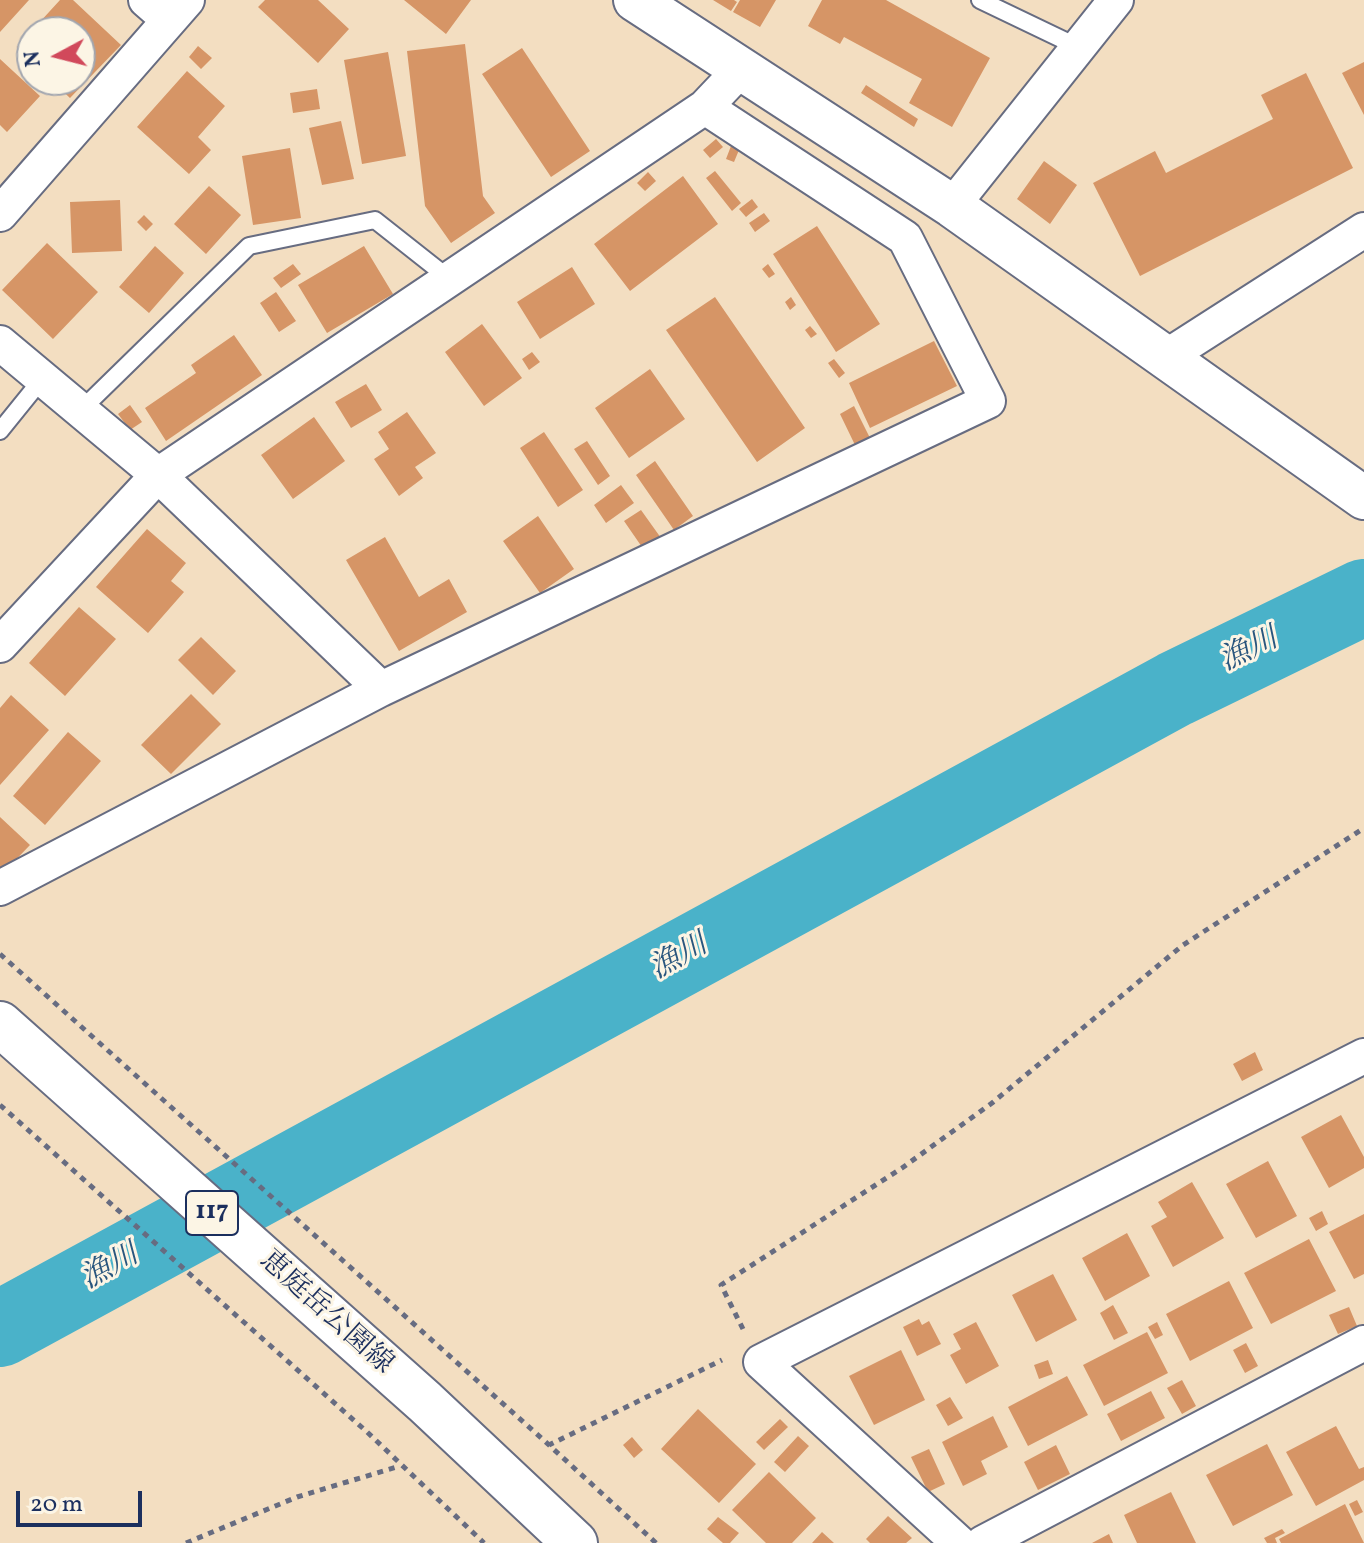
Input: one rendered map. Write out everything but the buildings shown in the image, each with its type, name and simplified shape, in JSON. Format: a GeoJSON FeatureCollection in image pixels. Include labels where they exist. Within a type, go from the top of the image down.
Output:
{"type":"FeatureCollection","features":[{"type":"Feature","properties":{"kind":"main road","name":"恵庭岳公園線"},"geometry":{"type":"LineString","coordinates":[[0,1024],[425,1402],[575,1543]]}},
{"type":"Feature","properties":{"kind":"street"},"geometry":{"type":"LineString","coordinates":[[635,0],[952,206],[1364,498]]}},
{"type":"Feature","properties":{"kind":"street"},"geometry":{"type":"LineString","coordinates":[[952,206],[1116,0]]}},
{"type":"Feature","properties":{"kind":"street"},"geometry":{"type":"LineString","coordinates":[[0,214],[167,7]]}},
{"type":"Feature","properties":{"kind":"street"},"geometry":{"type":"LineString","coordinates":[[0,645],[158,475],[452,281],[705,107],[742,68]]}},
{"type":"Feature","properties":{"kind":"street"},"geometry":{"type":"LineString","coordinates":[[0,888],[381,689],[988,401],[905,238],[705,107]]}},
{"type":"Feature","properties":{"kind":"street"},"geometry":{"type":"LineString","coordinates":[[1166,357],[1355,242]]}},
{"type":"Feature","properties":{"kind":"street"},"geometry":{"type":"LineString","coordinates":[[0,343],[158,475],[381,689]]}},
{"type":"Feature","properties":{"kind":"street"},"geometry":{"type":"LineString","coordinates":[[959,1543],[756,1354],[1364,1056]]}},
{"type":"Feature","properties":{"kind":"street"},"geometry":{"type":"LineString","coordinates":[[983,1543],[1364,1343]]}},
{"type":"Feature","properties":{"kind":"lane"},"geometry":{"type":"LineString","coordinates":[[980,0],[1078,47]]}},
{"type":"Feature","properties":{"kind":"lane"},"geometry":{"type":"LineString","coordinates":[[79,412],[249,246],[375,220],[452,281]]}},
{"type":"Feature","properties":{"kind":"lane"},"geometry":{"type":"LineString","coordinates":[[0,431],[42,379]]}},
{"type":"Feature","properties":{"kind":"path"},"geometry":{"type":"LineString","coordinates":[[549,1445],[756,1354],[721,1285],[902,1168],[992,1103],[1183,945],[1364,828]]}},
{"type":"Feature","properties":{"kind":"path"},"geometry":{"type":"LineString","coordinates":[[0,954],[656,1543]]}},
{"type":"Feature","properties":{"kind":"path"},"geometry":{"type":"LineString","coordinates":[[0,1105],[366,1431],[484,1543]]}},
{"type":"Feature","properties":{"kind":"path"},"geometry":{"type":"LineString","coordinates":[[186,1543],[297,1497],[400,1466]]}},
{"type":"Feature","properties":{"kind":"waterway","name":"漁川"},"geometry":{"type":"LineString","coordinates":[[0,1329],[1175,689],[1364,597]]}}]}
